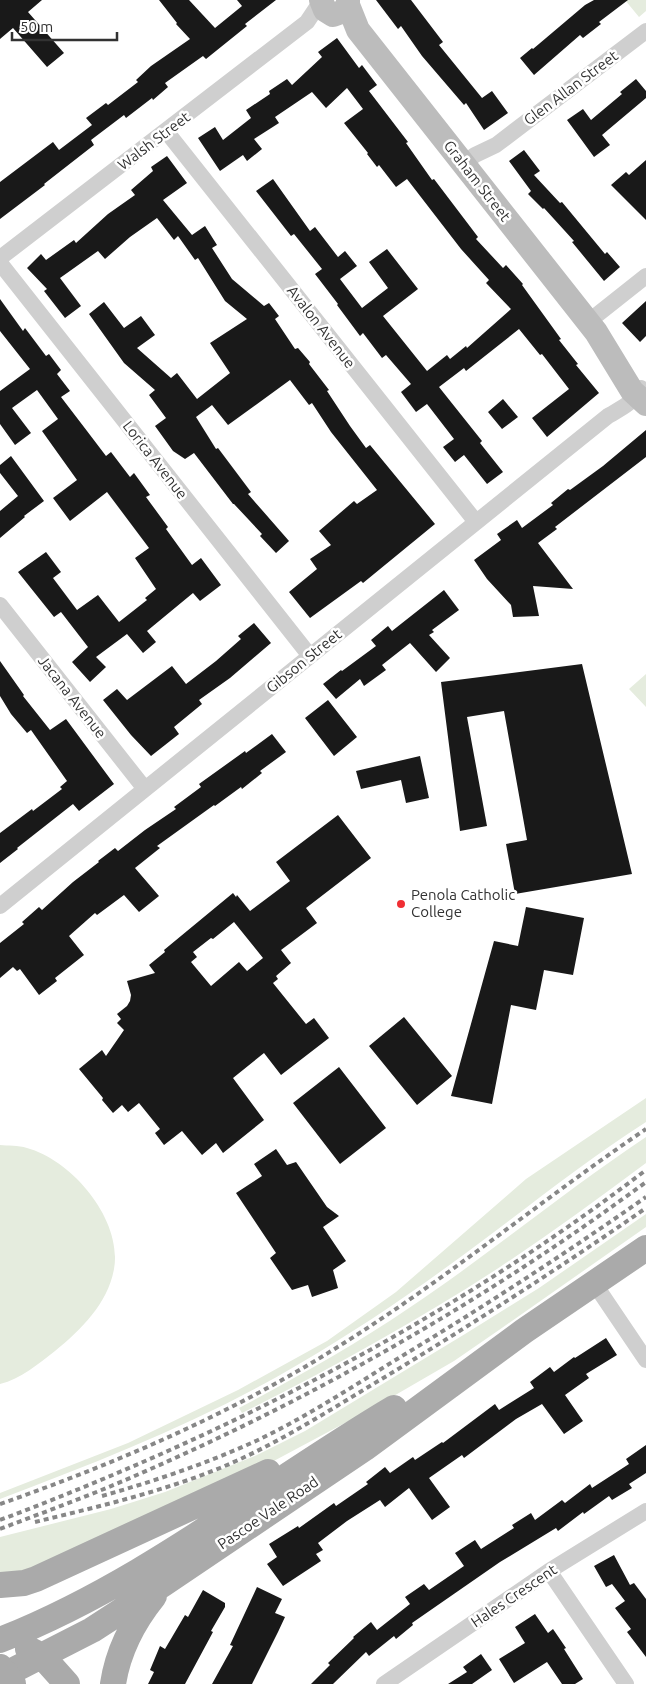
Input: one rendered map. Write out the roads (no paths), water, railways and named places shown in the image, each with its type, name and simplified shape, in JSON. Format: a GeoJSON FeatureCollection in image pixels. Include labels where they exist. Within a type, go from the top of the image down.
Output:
{"type":"FeatureCollection","features":[{"type":"Feature","properties":{"kind":"main road","name":"Pascoe Vale Road"},"geometry":{"type":"LineString","coordinates":[[0,1677],[92,1630],[163,1584],[365,1448],[524,1331],[646,1248]]}},
{"type":"Feature","properties":{"kind":"main road","name":"Pascoe Vale Road"},"geometry":{"type":"LineString","coordinates":[[0,1640],[26,1630],[144,1569],[348,1435],[524,1331]]}},
{"type":"Feature","properties":{"kind":"main road"},"geometry":{"type":"LineString","coordinates":[[12,1584],[105,1548],[348,1435]]}},
{"type":"Feature","properties":{"kind":"main road"},"geometry":{"type":"LineString","coordinates":[[113,1684],[118,1661],[128,1634],[140,1614],[163,1584]]}},
{"type":"Feature","properties":{"kind":"main road"},"geometry":{"type":"LineString","coordinates":[[0,1647],[19,1647],[42,1656],[67,1684]]}},
{"type":"Feature","properties":{"kind":"main road"},"geometry":{"type":"LineString","coordinates":[[0,1667],[13,1684]]}},
{"type":"Feature","properties":{"kind":"street","name":"Walsh Street"},"geometry":{"type":"LineString","coordinates":[[0,258],[307,22],[338,5]]}},
{"type":"Feature","properties":{"kind":"street","name":"Graham Street"},"geometry":{"type":"LineString","coordinates":[[338,5],[592,327],[616,350],[628,365],[640,395]]}},
{"type":"Feature","properties":{"kind":"street","name":"Glen Allan Street"},"geometry":{"type":"LineString","coordinates":[[466,168],[480,163],[496,145],[646,31]]}},
{"type":"Feature","properties":{"kind":"street","name":"Avalon Avenue"},"geometry":{"type":"LineString","coordinates":[[166,131],[476,522]]}},
{"type":"Feature","properties":{"kind":"street","name":"Lorica Avenue"},"geometry":{"type":"LineString","coordinates":[[0,263],[310,656]]}},
{"type":"Feature","properties":{"kind":"street"},"geometry":{"type":"LineString","coordinates":[[592,327],[646,276]]}},
{"type":"Feature","properties":{"kind":"street","name":"Gibson Street"},"geometry":{"type":"LineString","coordinates":[[0,906],[608,416],[640,395]]}},
{"type":"Feature","properties":{"kind":"street","name":"Jacana Avenue"},"geometry":{"type":"LineString","coordinates":[[0,605],[145,789]]}},
{"type":"Feature","properties":{"kind":"street"},"geometry":{"type":"LineString","coordinates":[[594,1283],[646,1360]]}},
{"type":"Feature","properties":{"kind":"street","name":"Hales Crescent"},"geometry":{"type":"LineString","coordinates":[[384,1684],[549,1571],[646,1511]]}},
{"type":"Feature","properties":{"kind":"street"},"geometry":{"type":"LineString","coordinates":[[549,1571],[626,1684]]}},
{"type":"Feature","properties":{"kind":"railway"},"geometry":{"type":"LineString","coordinates":[[0,1504],[133,1453],[220,1413],[303,1368],[383,1318],[646,1129]]}},
{"type":"Feature","properties":{"kind":"railway"},"geometry":{"type":"LineString","coordinates":[[0,1520],[171,1450],[254,1411],[336,1369],[416,1324],[494,1276],[571,1225],[646,1170]]}},
{"type":"Feature","properties":{"kind":"railway"},"geometry":{"type":"LineString","coordinates":[[0,1529],[102,1490],[186,1453],[323,1385],[456,1310],[584,1226],[646,1182]]}},
{"type":"Feature","properties":{"kind":"railway"},"geometry":{"type":"LineString","coordinates":[[102,1496],[201,1464],[258,1440],[295,1421],[495,1298],[646,1197]]}},
{"type":"Feature","properties":{"kind":"railway"},"geometry":{"type":"LineString","coordinates":[[35,1522],[129,1498],[198,1477],[242,1459],[324,1414],[451,1336],[550,1273],[646,1208]]}},
{"type":"Feature","properties":{"kind":"place","name":"Penola Catholic College"},"geometry":{"type":"Point","coordinates":[401,904]}}]}
